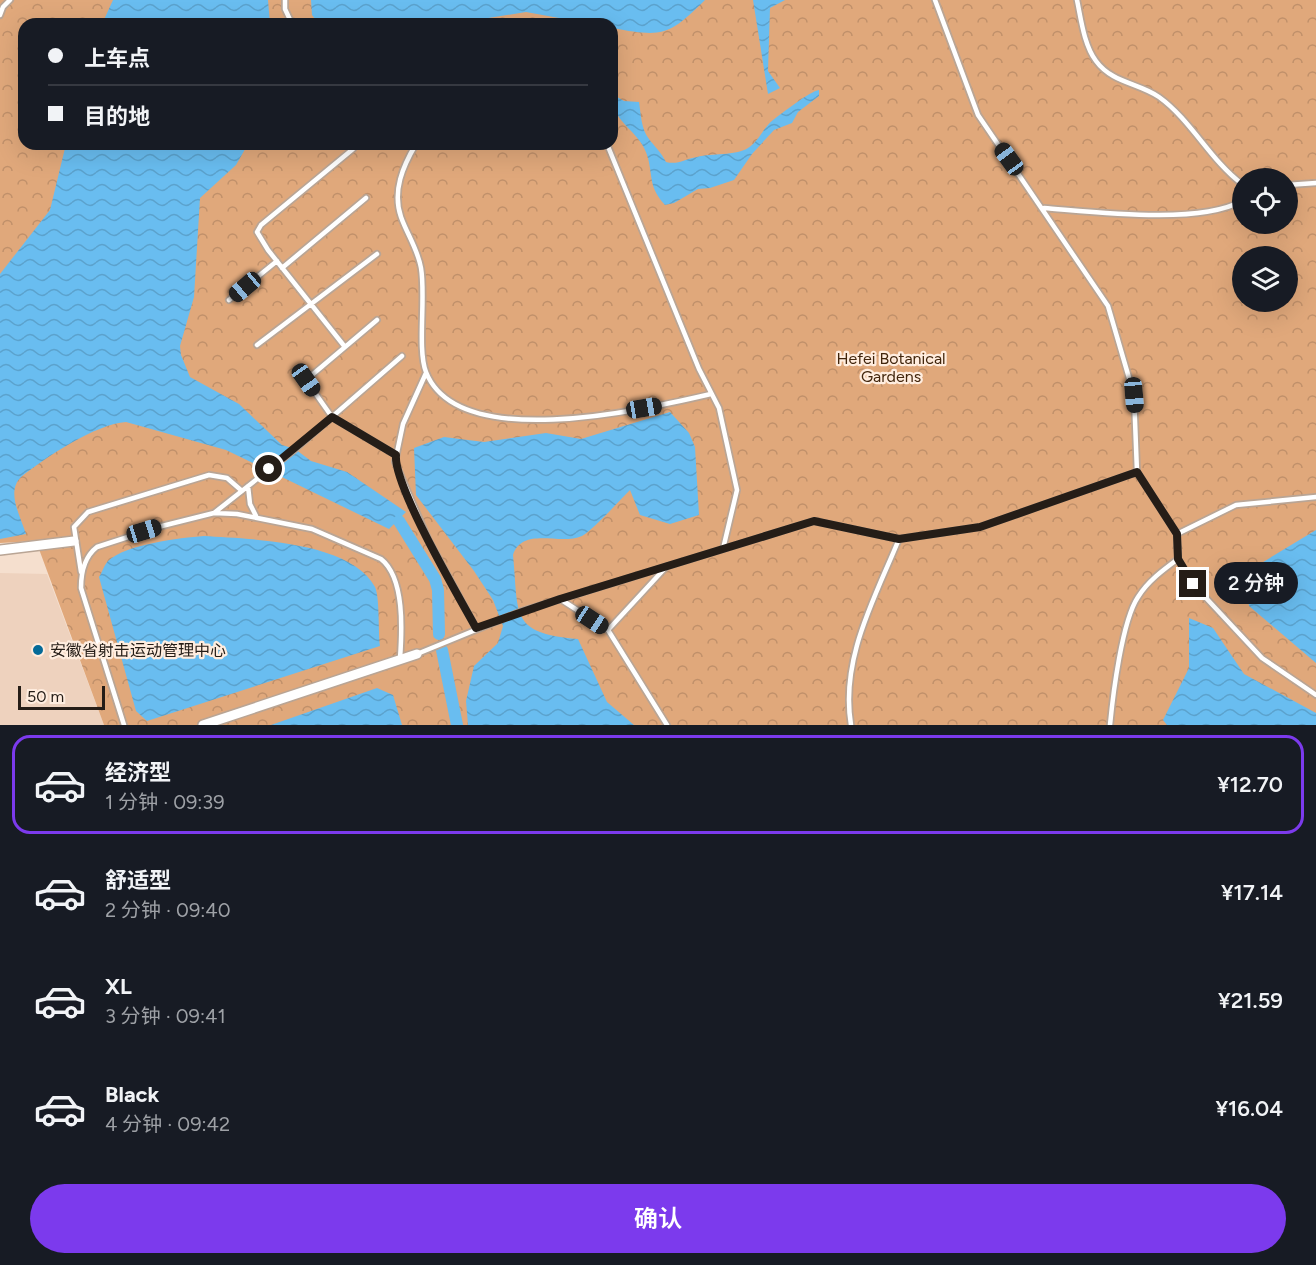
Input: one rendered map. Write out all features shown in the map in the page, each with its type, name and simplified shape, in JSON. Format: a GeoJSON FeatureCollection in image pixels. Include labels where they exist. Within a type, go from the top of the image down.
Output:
{"type":"FeatureCollection","features":[{"type":"Feature","properties":{"kind":"street"},"geometry":{"type":"LineString","coordinates":[[0,550],[74,541]]}},
{"type":"Feature","properties":{"kind":"street"},"geometry":{"type":"LineString","coordinates":[[203,725],[417,654]]}},
{"type":"Feature","properties":{"kind":"lane"},"geometry":{"type":"LineString","coordinates":[[0,15],[3,7],[10,0]]}},
{"type":"Feature","properties":{"kind":"lane"},"geometry":{"type":"LineString","coordinates":[[285,0],[285,9],[289,18]]}},
{"type":"Feature","properties":{"kind":"lane"},"geometry":{"type":"LineString","coordinates":[[935,0],[978,115],[1044,208],[1108,306],[1134,395],[1137,472],[1177,534],[1178,559],[1193,584],[1262,658],[1316,695]]}},
{"type":"Feature","properties":{"kind":"lane"},"geometry":{"type":"LineString","coordinates":[[1077,0],[1090,54],[1097,63],[1106,72],[1126,83],[1157,96],[1232,173]]}},
{"type":"Feature","properties":{"kind":"lane"},"geometry":{"type":"LineString","coordinates":[[345,347],[259,238],[261,225],[352,150]]}},
{"type":"Feature","properties":{"kind":"lane"},"geometry":{"type":"LineString","coordinates":[[412,150],[403,166],[398,203],[420,266],[424,301],[422,361],[432,384],[456,403],[493,418],[523,420],[608,414],[711,394]]}},
{"type":"Feature","properties":{"kind":"lane"},"geometry":{"type":"LineString","coordinates":[[609,150],[718,408],[737,490],[723,549]]}},
{"type":"Feature","properties":{"kind":"lane"},"geometry":{"type":"LineString","coordinates":[[1298,184],[1316,183]]}},
{"type":"Feature","properties":{"kind":"lane"},"geometry":{"type":"LineString","coordinates":[[282,268],[366,198]]}},
{"type":"Feature","properties":{"kind":"lane"},"geometry":{"type":"LineString","coordinates":[[1044,208],[1156,214],[1213,211],[1232,204]]}},
{"type":"Feature","properties":{"kind":"lane"},"geometry":{"type":"LineString","coordinates":[[257,345],[377,254]]}},
{"type":"Feature","properties":{"kind":"lane"},"geometry":{"type":"LineString","coordinates":[[229,300],[277,261]]}},
{"type":"Feature","properties":{"kind":"lane"},"geometry":{"type":"LineString","coordinates":[[377,320],[306,380],[332,417],[396,455]]}},
{"type":"Feature","properties":{"kind":"lane"},"geometry":{"type":"LineString","coordinates":[[214,513],[295,449],[402,356]]}},
{"type":"Feature","properties":{"kind":"lane"},"geometry":{"type":"LineString","coordinates":[[426,372],[403,424],[396,455],[397,468],[429,541],[476,628]]}},
{"type":"Feature","properties":{"kind":"lane"},"geometry":{"type":"LineString","coordinates":[[417,654],[522,611],[814,521],[899,539],[995,523],[1137,472]]}},
{"type":"Feature","properties":{"kind":"lane"},"geometry":{"type":"LineString","coordinates":[[124,725],[81,588],[81,572],[74,541],[74,527],[88,512],[209,475],[226,478],[242,491]]}},
{"type":"Feature","properties":{"kind":"lane"},"geometry":{"type":"LineString","coordinates":[[248,486],[250,504],[256,516]]}},
{"type":"Feature","properties":{"kind":"lane"},"geometry":{"type":"LineString","coordinates":[[1177,534],[1236,504],[1316,497]]}},
{"type":"Feature","properties":{"kind":"lane"},"geometry":{"type":"LineString","coordinates":[[81,572],[89,554],[102,544],[214,513],[256,516],[312,529],[386,563],[396,584],[401,625],[400,659]]}},
{"type":"Feature","properties":{"kind":"lane"},"geometry":{"type":"LineString","coordinates":[[851,725],[850,704],[855,644],[899,539]]}},
{"type":"Feature","properties":{"kind":"lane"},"geometry":{"type":"LineString","coordinates":[[1110,725],[1127,628],[1136,599],[1160,572],[1178,559]]}},
{"type":"Feature","properties":{"kind":"lane"},"geometry":{"type":"LineString","coordinates":[[608,630],[668,566]]}},
{"type":"Feature","properties":{"kind":"lane"},"geometry":{"type":"LineString","coordinates":[[560,599],[608,630],[667,725]]}},
{"type":"Feature","properties":{"kind":"shaded area","name":"安徽省射击运动管理中心"},"geometry":{"type":"Polygon","coordinates":[[[0,573],[47,574],[104,725],[0,725],[0,573]]]}},
{"type":"Feature","properties":{"kind":"green space","name":"Hefei Botanical Gardens"},"geometry":{"type":"Polygon","coordinates":[[[0,0],[1316,0],[1316,725],[104,725],[36,541],[0,543],[0,0]]]}},
{"type":"Feature","properties":{"kind":"water"},"geometry":{"type":"Polygon","coordinates":[[[113,0],[268,0],[270,18],[105,18],[113,0]]]}},
{"type":"Feature","properties":{"kind":"water"},"geometry":{"type":"Polygon","coordinates":[[[311,0],[705,0],[682,21],[654,33],[618,29],[618,18],[559,18],[526,12],[488,18],[314,18],[311,0]]]}},
{"type":"Feature","properties":{"kind":"water"},"geometry":{"type":"Polygon","coordinates":[[[753,0],[785,0],[770,8],[768,71],[780,88],[768,94],[753,0]]]}},
{"type":"Feature","properties":{"kind":"water"},"geometry":{"type":"Polygon","coordinates":[[[819,90],[819,96],[798,112],[792,123],[774,130],[752,154],[734,180],[710,188],[698,189],[674,203],[665,205],[652,183],[644,148],[618,114],[618,98],[624,101],[639,102],[646,135],[666,162],[674,163],[703,156],[743,151],[755,142],[773,120],[819,90]]]}},
{"type":"Feature","properties":{"kind":"water"},"geometry":{"type":"Polygon","coordinates":[[[65,150],[245,150],[236,165],[200,198],[194,297],[180,346],[181,355],[190,377],[239,404],[282,445],[295,449],[311,461],[347,472],[406,512],[389,529],[226,450],[126,422],[114,424],[86,435],[57,451],[21,477],[14,497],[26,534],[0,539],[0,274],[50,210],[65,150]]]}},
{"type":"Feature","properties":{"kind":"water"},"geometry":{"type":"Polygon","coordinates":[[[670,412],[689,433],[695,447],[699,515],[670,524],[640,515],[630,490],[582,536],[525,541],[518,546],[513,555],[516,593],[522,617],[529,626],[540,632],[578,639],[607,702],[634,725],[468,725],[466,701],[474,666],[498,643],[503,626],[493,600],[474,571],[416,495],[414,448],[444,437],[484,442],[546,433],[581,439],[670,412]]]}},
{"type":"Feature","properties":{"kind":"water"},"geometry":{"type":"Polygon","coordinates":[[[1316,530],[1316,663],[1249,606],[1245,573],[1316,530]]]}},
{"type":"Feature","properties":{"kind":"water"},"geometry":{"type":"Polygon","coordinates":[[[204,536],[297,545],[322,551],[344,560],[363,572],[375,587],[378,599],[380,646],[147,721],[136,711],[99,577],[108,561],[127,550],[181,538],[204,536]]]}},
{"type":"Feature","properties":{"kind":"water"},"geometry":{"type":"Polygon","coordinates":[[[1189,618],[1213,628],[1244,674],[1316,713],[1316,725],[1167,725],[1163,720],[1189,668],[1189,618]]]}},
{"type":"Feature","properties":{"kind":"water"},"geometry":{"type":"Polygon","coordinates":[[[377,688],[393,695],[402,725],[271,725],[377,688]]]}},
{"type":"Feature","properties":{"kind":"waterway"},"geometry":{"type":"LineString","coordinates":[[399,521],[435,579],[438,590],[439,634]]}},
{"type":"Feature","properties":{"kind":"waterway"},"geometry":{"type":"LineString","coordinates":[[442,650],[457,725]]}},
{"type":"Feature","properties":{"kind":"place","name":"安徽省射击运动管理中心"},"geometry":{"type":"Point","coordinates":[38,650]}},
{"type":"Feature","properties":{"kind":"route"},"geometry":{"type":"LineString","coordinates":[[269,469],[332,417],[396,455],[397,468],[429,541],[476,628],[560,599],[814,521],[899,539],[980,527],[1137,472],[1177,534],[1178,559],[1193,584]]}}]}
